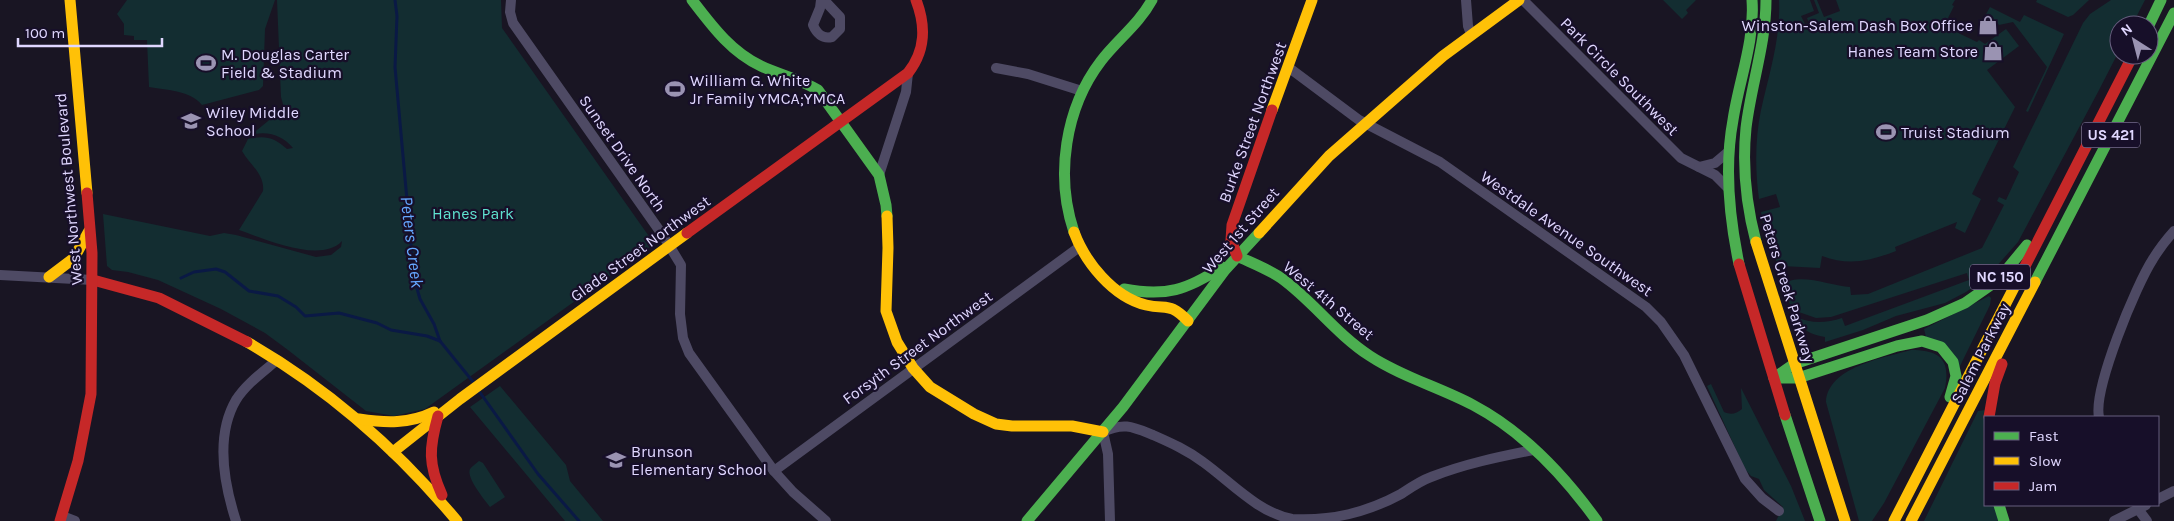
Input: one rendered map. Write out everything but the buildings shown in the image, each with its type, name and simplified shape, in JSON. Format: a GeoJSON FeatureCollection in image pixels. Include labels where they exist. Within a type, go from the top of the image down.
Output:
{"type":"FeatureCollection","features":[{"type":"Feature","properties":{"kind":"main road","name":"West Northwest Boulevard"},"geometry":{"type":"LineString","coordinates":[[61,519],[78,461],[91,394],[93,280],[70,0]]}},
{"type":"Feature","properties":{"kind":"main road"},"geometry":{"type":"LineString","coordinates":[[692,0],[705,19],[733,49],[745,58],[762,67],[807,83],[818,90],[879,175],[886,205],[888,248],[886,311],[897,342],[913,368],[930,387],[996,424],[1012,426],[1072,426],[1103,432]]}},
{"type":"Feature","properties":{"kind":"main road","name":"Glade Street Northwest"},"geometry":{"type":"LineString","coordinates":[[393,452],[460,399],[908,72],[918,58],[923,37],[921,11],[916,0]]}},
{"type":"Feature","properties":{"kind":"main road"},"geometry":{"type":"LineString","coordinates":[[1152,0],[1141,18],[1102,60],[1082,91],[1070,126],[1066,166],[1069,212],[1078,248],[1100,275],[1137,302],[1173,307],[1188,321]]}},
{"type":"Feature","properties":{"kind":"main road","name":"Burke Street Northwest"},"geometry":{"type":"LineString","coordinates":[[1237,256],[1231,240],[1232,225],[1312,0]]}},
{"type":"Feature","properties":{"kind":"main road","name":"West 1st Street"},"geometry":{"type":"LineString","coordinates":[[1027,521],[1123,407],[1237,256],[1319,166],[1365,124],[1471,34],[1519,0]]}},
{"type":"Feature","properties":{"kind":"main road"},"geometry":{"type":"LineString","coordinates":[[1752,0],[1753,24],[1733,118],[1728,152],[1728,188],[1736,248],[1753,314],[1820,521]]}},
{"type":"Feature","properties":{"kind":"main road","name":"Peters Creek Parkway"},"geometry":{"type":"LineString","coordinates":[[1766,0],[1766,26],[1747,120],[1744,178],[1751,228],[1845,521]]}},
{"type":"Feature","properties":{"kind":"main road"},"geometry":{"type":"LineString","coordinates":[[2154,15],[2161,0]]}},
{"type":"Feature","properties":{"kind":"main road","name":"Salem Parkway"},"geometry":{"type":"LineString","coordinates":[[1911,521],[2174,13]]}},
{"type":"Feature","properties":{"kind":"main road","name":"Salem Parkway"},"geometry":{"type":"LineString","coordinates":[[1894,521],[2128,65]]}},
{"type":"Feature","properties":{"kind":"main road","name":"NC 150"},"geometry":{"type":"LineString","coordinates":[[1774,378],[1794,364],[1943,315],[1966,304],[1994,283],[2016,260],[2052,200],[2065,190]]}},
{"type":"Feature","properties":{"kind":"main road"},"geometry":{"type":"LineString","coordinates":[[49,277],[67,267],[74,260],[90,230]]}},
{"type":"Feature","properties":{"kind":"main road"},"geometry":{"type":"LineString","coordinates":[[1116,287],[1152,294],[1177,292],[1202,281],[1237,256]]}},
{"type":"Feature","properties":{"kind":"main road","name":"West 4th Street"},"geometry":{"type":"LineString","coordinates":[[1237,256],[1273,273],[1286,282],[1338,332],[1370,356],[1475,406],[1524,441],[1588,506],[1597,521]]}},
{"type":"Feature","properties":{"kind":"main road","name":"NC 150"},"geometry":{"type":"LineString","coordinates":[[1989,416],[1999,372],[2037,293],[2036,279]]}},
{"type":"Feature","properties":{"kind":"main road"},"geometry":{"type":"LineString","coordinates":[[93,280],[145,293],[170,303],[232,332],[277,360],[358,419],[426,484],[454,516]]}},
{"type":"Feature","properties":{"kind":"main road"},"geometry":{"type":"LineString","coordinates":[[1774,378],[1798,378],[1906,343],[1922,341],[1936,344],[1950,356],[1956,376],[1939,433]]}},
{"type":"Feature","properties":{"kind":"main road"},"geometry":{"type":"LineString","coordinates":[[358,419],[404,423],[420,419],[460,399]]}},
{"type":"Feature","properties":{"kind":"main road"},"geometry":{"type":"LineString","coordinates":[[438,416],[430,445],[429,458],[433,476],[454,516]]}},
{"type":"Feature","properties":{"kind":"main road"},"geometry":{"type":"LineString","coordinates":[[1999,506],[2004,521]]}},
{"type":"Feature","properties":{"kind":"street","name":"Sunset Drive North"},"geometry":{"type":"LineString","coordinates":[[511,0],[510,12],[513,23],[671,246],[681,265],[680,314],[683,338],[689,353],[774,471],[793,492],[826,521]]}},
{"type":"Feature","properties":{"kind":"street"},"geometry":{"type":"LineString","coordinates":[[1466,0],[1468,26],[1471,34]]}},
{"type":"Feature","properties":{"kind":"street","name":"Park Circle Southwest"},"geometry":{"type":"LineString","coordinates":[[1523,0],[1681,158],[1715,175],[1728,188]]}},
{"type":"Feature","properties":{"kind":"street","name":"Westdale Avenue Southwest"},"geometry":{"type":"LineString","coordinates":[[1288,67],[1365,124],[1440,162],[1646,307],[1661,322],[1684,355],[1745,479],[1762,498],[1779,511]]}},
{"type":"Feature","properties":{"kind":"street"},"geometry":{"type":"LineString","coordinates":[[996,68],[1028,74],[1082,91]]}},
{"type":"Feature","properties":{"kind":"street","name":"Glade Street Northwest"},"geometry":{"type":"LineString","coordinates":[[879,175],[906,92],[908,72]]}},
{"type":"Feature","properties":{"kind":"street"},"geometry":{"type":"LineString","coordinates":[[1699,167],[1715,163],[1728,152]]}},
{"type":"Feature","properties":{"kind":"street"},"geometry":{"type":"LineString","coordinates":[[2097,416],[2108,365],[2126,314],[2153,259],[2174,232]]}},
{"type":"Feature","properties":{"kind":"street","name":"Forsyth Street Northwest"},"geometry":{"type":"LineString","coordinates":[[774,471],[1078,248]]}},
{"type":"Feature","properties":{"kind":"street"},"geometry":{"type":"LineString","coordinates":[[0,275],[93,280]]}},
{"type":"Feature","properties":{"kind":"street"},"geometry":{"type":"LineString","coordinates":[[235,521],[225,479],[224,447],[228,417],[236,400],[248,385],[277,360]]}},
{"type":"Feature","properties":{"kind":"street"},"geometry":{"type":"LineString","coordinates":[[1110,521],[1108,454],[1103,432],[1123,425],[1180,446],[1204,462],[1248,498],[1270,511],[1291,519],[1328,521],[1350,518],[1372,510],[1428,478],[1454,468],[1533,450]]}},
{"type":"Feature","properties":{"kind":"street"},"geometry":{"type":"LineString","coordinates":[[2159,498],[2174,491]]}},
{"type":"Feature","properties":{"kind":"street"},"geometry":{"type":"LineString","coordinates":[[2114,521],[2142,507],[2147,521]]}},
{"type":"Feature","properties":{"kind":"street"},"geometry":{"type":"LineString","coordinates":[[61,519],[75,521]]}},
{"type":"Feature","properties":{"kind":"green space","name":"M. Douglas Carter Field & Stadium"},"geometry":{"type":"Polygon","coordinates":[[[127,0],[275,0],[265,29],[263,86],[259,90],[202,105],[191,96],[149,87],[147,40],[134,40],[134,36],[124,35],[124,24],[117,14],[127,0]]]}},
{"type":"Feature","properties":{"kind":"green space","name":"Hanes Park"},"geometry":{"type":"Polygon","coordinates":[[[277,0],[501,0],[502,28],[653,242],[650,247],[425,409],[394,416],[366,411],[265,333],[221,309],[158,280],[112,270],[107,266],[103,214],[210,236],[224,233],[236,235],[316,257],[331,255],[341,247],[342,241],[333,248],[307,250],[277,244],[239,230],[263,191],[262,179],[242,151],[248,139],[269,138],[287,149],[293,148],[285,140],[275,135],[263,133],[251,135],[284,108],[281,97],[277,0]]]}},
{"type":"Feature","properties":{"kind":"green space"},"geometry":{"type":"Polygon","coordinates":[[[1663,0],[1696,0],[1686,10],[1688,13],[1682,19],[1663,0]]]}},
{"type":"Feature","properties":{"kind":"green space","name":"Truist Stadium"},"geometry":{"type":"Polygon","coordinates":[[[1779,0],[1810,0],[1814,11],[1801,16],[1805,24],[1809,23],[1807,18],[1819,13],[1814,0],[1817,0],[1824,17],[1840,11],[1836,0],[1955,0],[1948,18],[1952,20],[1948,28],[1985,44],[2006,29],[2019,46],[1987,70],[2015,107],[1972,194],[1981,199],[1965,233],[1955,228],[1957,222],[1895,247],[1896,251],[1868,260],[1841,261],[1822,256],[1820,268],[1782,266],[1777,262],[1767,241],[1761,212],[1780,207],[1776,194],[1759,199],[1756,154],[1761,110],[1774,56],[1779,0]]]}},
{"type":"Feature","properties":{"kind":"green space"},"geometry":{"type":"Polygon","coordinates":[[[2037,0],[2089,0],[2073,15],[2068,17],[2036,2],[2037,0]]]}},
{"type":"Feature","properties":{"kind":"green space"},"geometry":{"type":"Polygon","coordinates":[[[2111,0],[2145,0],[2137,15],[2109,15],[2109,65],[2112,65],[2018,242],[1987,277],[1966,292],[1945,303],[1896,316],[1863,330],[1825,342],[1825,337],[1815,335],[1804,329],[1796,317],[1819,322],[1842,318],[1845,326],[1969,280],[1967,273],[1831,317],[1816,318],[1793,310],[1788,300],[1788,287],[1784,284],[1798,279],[1807,279],[1850,287],[1851,295],[1868,294],[1982,248],[2004,205],[1997,201],[1999,197],[2006,200],[2019,172],[2013,167],[2083,23],[2090,14],[2111,0]]]}},
{"type":"Feature","properties":{"kind":"green space"},"geometry":{"type":"Polygon","coordinates":[[[1990,7],[2020,22],[2024,15],[2064,34],[2028,112],[2026,111],[2047,67],[2013,22],[1999,25],[1996,21],[1985,16],[1990,7]]]}},
{"type":"Feature","properties":{"kind":"green space"},"geometry":{"type":"Polygon","coordinates":[[[1989,296],[1991,298],[1990,305],[1959,368],[1926,337],[1924,329],[1989,296]]]}},
{"type":"Feature","properties":{"kind":"green space"},"geometry":{"type":"Polygon","coordinates":[[[1911,350],[1929,352],[1940,358],[1946,369],[1945,388],[1884,503],[1872,521],[1859,521],[1826,402],[1829,390],[1836,380],[1846,372],[1872,361],[1911,350]]]}},
{"type":"Feature","properties":{"kind":"green space"},"geometry":{"type":"Polygon","coordinates":[[[1711,384],[1724,412],[1729,414],[1736,413],[1742,409],[1741,388],[1791,486],[1805,521],[1776,521],[1783,507],[1764,490],[1759,479],[1751,476],[1745,469],[1707,386],[1711,384]]]}},
{"type":"Feature","properties":{"kind":"green space"},"geometry":{"type":"Polygon","coordinates":[[[500,386],[566,465],[570,481],[603,521],[565,521],[470,407],[500,386]]]}},
{"type":"Feature","properties":{"kind":"green space"},"geometry":{"type":"Polygon","coordinates":[[[1985,410],[1983,445],[1984,506],[1995,506],[2000,521],[1924,521],[1978,411],[1985,410]]]}},
{"type":"Feature","properties":{"kind":"green space"},"geometry":{"type":"Polygon","coordinates":[[[479,461],[483,463],[505,497],[490,507],[471,478],[470,469],[479,461]]]}},
{"type":"Feature","properties":{"kind":"waterway","name":"Peters Creek"},"geometry":{"type":"LineString","coordinates":[[395,0],[397,16],[395,67],[414,278],[420,299],[434,324],[440,341],[474,383]]}},
{"type":"Feature","properties":{"kind":"waterway"},"geometry":{"type":"LineString","coordinates":[[181,278],[194,272],[216,269],[225,272],[249,291],[278,296],[296,307],[305,316],[339,313],[377,323],[391,330],[427,336],[440,341]]}},
{"type":"Feature","properties":{"kind":"waterway","name":"Peters Creek"},"geometry":{"type":"LineString","coordinates":[[479,391],[538,474],[579,521]]}},
{"type":"Feature","properties":{"kind":"traffic: fast"},"geometry":{"type":"LineString","coordinates":[[692,0],[723,38],[740,53],[761,66],[818,90],[879,175],[887,216]]}},
{"type":"Feature","properties":{"kind":"traffic: fast"},"geometry":{"type":"LineString","coordinates":[[1074,232],[1068,211],[1065,166],[1067,143],[1079,100],[1101,61],[1141,17],[1152,0]]}},
{"type":"Feature","properties":{"kind":"traffic: fast"},"geometry":{"type":"LineString","coordinates":[[1739,264],[1730,210],[1728,174],[1730,138],[1749,45],[1752,0]]}},
{"type":"Feature","properties":{"kind":"traffic: fast"},"geometry":{"type":"LineString","coordinates":[[1756,242],[1746,186],[1744,157],[1748,112],[1764,33],[1766,0]]}},
{"type":"Feature","properties":{"kind":"traffic: fast"},"geometry":{"type":"LineString","coordinates":[[2154,15],[2161,0]]}},
{"type":"Feature","properties":{"kind":"traffic: fast"},"geometry":{"type":"LineString","coordinates":[[2035,282],[2174,13]]}},
{"type":"Feature","properties":{"kind":"traffic: fast"},"geometry":{"type":"LineString","coordinates":[[1027,521],[1123,407],[1225,270],[1259,233]]}},
{"type":"Feature","properties":{"kind":"traffic: fast"},"geometry":{"type":"LineString","coordinates":[[1774,378],[1794,364],[1927,320],[1965,303],[1998,280],[2027,245]]}},
{"type":"Feature","properties":{"kind":"traffic: fast"},"geometry":{"type":"LineString","coordinates":[[1237,256],[1265,269],[1293,287],[1346,338],[1370,356],[1395,370],[1473,405],[1509,428],[1526,441],[1557,471],[1597,521]]}},
{"type":"Feature","properties":{"kind":"traffic: fast"},"geometry":{"type":"LineString","coordinates":[[1124,289],[1152,292],[1176,290],[1198,281],[1222,267]]}},
{"type":"Feature","properties":{"kind":"traffic: fast"},"geometry":{"type":"LineString","coordinates":[[1774,378],[1798,378],[1897,346],[1922,341],[1941,347],[1953,362],[1956,376],[1950,397]]}},
{"type":"Feature","properties":{"kind":"traffic: fast"},"geometry":{"type":"LineString","coordinates":[[1785,415],[1820,521]]}},
{"type":"Feature","properties":{"kind":"traffic: fast"},"geometry":{"type":"LineString","coordinates":[[1999,506],[2004,521]]}},
{"type":"Feature","properties":{"kind":"traffic: slow"},"geometry":{"type":"LineString","coordinates":[[70,0],[87,193]]}},
{"type":"Feature","properties":{"kind":"traffic: slow"},"geometry":{"type":"LineString","coordinates":[[1272,110],[1312,0]]}},
{"type":"Feature","properties":{"kind":"traffic: slow"},"geometry":{"type":"LineString","coordinates":[[1259,233],[1329,156],[1443,56],[1519,0]]}},
{"type":"Feature","properties":{"kind":"traffic: slow"},"geometry":{"type":"LineString","coordinates":[[887,216],[886,311],[897,342],[913,368],[930,387],[974,414],[996,424],[1012,426],[1072,426],[1103,432]]}},
{"type":"Feature","properties":{"kind":"traffic: slow"},"geometry":{"type":"LineString","coordinates":[[49,277],[74,258],[89,231]]}},
{"type":"Feature","properties":{"kind":"traffic: slow"},"geometry":{"type":"LineString","coordinates":[[1074,232],[1085,255],[1093,266],[1102,277],[1122,294],[1146,305],[1177,311],[1188,321]]}},
{"type":"Feature","properties":{"kind":"traffic: slow"},"geometry":{"type":"LineString","coordinates":[[393,452],[460,399],[687,233]]}},
{"type":"Feature","properties":{"kind":"traffic: slow"},"geometry":{"type":"LineString","coordinates":[[1756,242],[1845,521]]}},
{"type":"Feature","properties":{"kind":"traffic: slow"},"geometry":{"type":"LineString","coordinates":[[1894,521],[2022,272]]}},
{"type":"Feature","properties":{"kind":"traffic: slow"},"geometry":{"type":"LineString","coordinates":[[1911,521],[2035,282]]}},
{"type":"Feature","properties":{"kind":"traffic: slow"},"geometry":{"type":"LineString","coordinates":[[247,342],[306,380],[360,422],[410,469],[457,521]]}},
{"type":"Feature","properties":{"kind":"traffic: slow"},"geometry":{"type":"LineString","coordinates":[[359,419],[397,422],[416,419],[434,412]]}},
{"type":"Feature","properties":{"kind":"traffic: jam"},"geometry":{"type":"LineString","coordinates":[[687,233],[908,73],[918,56],[922,38],[923,28],[916,0]]}},
{"type":"Feature","properties":{"kind":"traffic: jam"},"geometry":{"type":"LineString","coordinates":[[2022,272],[2128,65]]}},
{"type":"Feature","properties":{"kind":"traffic: jam"},"geometry":{"type":"LineString","coordinates":[[1237,256],[1231,240],[1232,225],[1272,110]]}},
{"type":"Feature","properties":{"kind":"traffic: jam"},"geometry":{"type":"LineString","coordinates":[[60,521],[78,461],[91,394],[92,253],[87,193]]}},
{"type":"Feature","properties":{"kind":"traffic: jam"},"geometry":{"type":"LineString","coordinates":[[1739,264],[1785,415]]}},
{"type":"Feature","properties":{"kind":"traffic: jam"},"geometry":{"type":"LineString","coordinates":[[93,280],[159,298],[247,342]]}},
{"type":"Feature","properties":{"kind":"traffic: jam"},"geometry":{"type":"LineString","coordinates":[[1989,416],[1995,383],[2002,364]]}},
{"type":"Feature","properties":{"kind":"traffic: jam"},"geometry":{"type":"LineString","coordinates":[[438,416],[431,456],[434,474],[442,495]]}},
{"type":"Feature","properties":{"kind":"place","name":"Winston-Salem Dash Box Office"},"geometry":{"type":"Point","coordinates":[1988,25]}},
{"type":"Feature","properties":{"kind":"place","name":"Hanes Team Store"},"geometry":{"type":"Point","coordinates":[1993,51]}},
{"type":"Feature","properties":{"kind":"place","name":"M. Douglas Carter Field & Stadium"},"geometry":{"type":"Point","coordinates":[206,63]}},
{"type":"Feature","properties":{"kind":"place","name":"William G. White Jr Family YMCA;YMCA"},"geometry":{"type":"Point","coordinates":[675,89]}},
{"type":"Feature","properties":{"kind":"place","name":"Wiley Middle School"},"geometry":{"type":"Point","coordinates":[191,121]}},
{"type":"Feature","properties":{"kind":"place","name":"Truist Stadium"},"geometry":{"type":"Point","coordinates":[1886,132]}},
{"type":"Feature","properties":{"kind":"place","name":"Brunson Elementary School"},"geometry":{"type":"Point","coordinates":[616,460]}}]}
